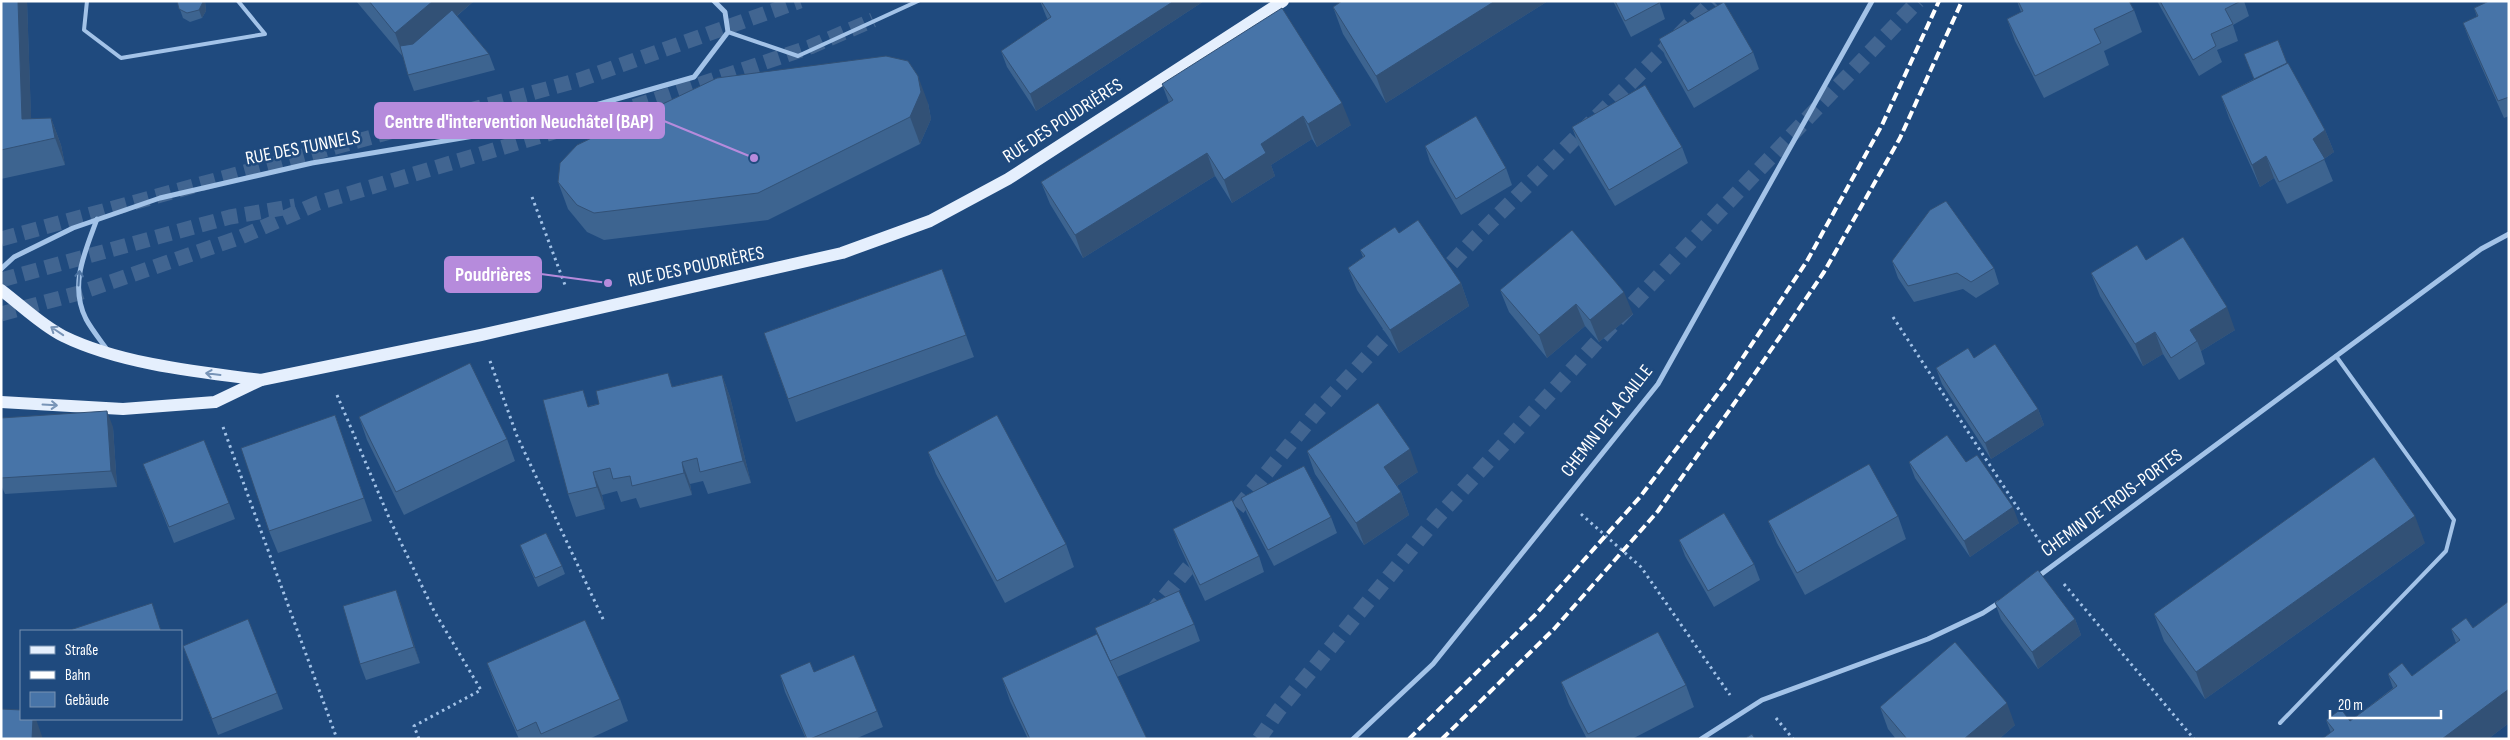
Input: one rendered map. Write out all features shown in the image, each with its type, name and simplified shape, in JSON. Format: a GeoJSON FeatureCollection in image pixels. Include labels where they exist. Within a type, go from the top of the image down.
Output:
{"type":"FeatureCollection","features":[{"type":"Feature","properties":{"kind":"main road","name":"RUE DES POUDRIÈRES"},"geometry":{"type":"LineString","coordinates":[[1,402],[124,409],[215,402],[261,380],[481,335],[842,254],[930,220],[1008,179],[1283,1]]}},
{"type":"Feature","properties":{"kind":"main road"},"geometry":{"type":"LineString","coordinates":[[1,290],[61,335],[110,353],[195,372],[261,380]]}},
{"type":"Feature","properties":{"kind":"street"},"geometry":{"type":"LineString","coordinates":[[714,1],[725,12],[728,32]]}},
{"type":"Feature","properties":{"kind":"street","name":"CHEMIN DE LA CAILLE"},"geometry":{"type":"LineString","coordinates":[[1353,739],[1433,664],[1658,384],[1872,1]]}},
{"type":"Feature","properties":{"kind":"street","name":"RUE DES TUNNELS"},"geometry":{"type":"LineString","coordinates":[[1,269],[14,257],[72,228],[160,198],[312,163],[504,131],[694,77],[728,32]]}},
{"type":"Feature","properties":{"kind":"street"},"geometry":{"type":"LineString","coordinates":[[97,219],[81,265],[78,284],[86,319],[110,353]]}},
{"type":"Feature","properties":{"kind":"street","name":"CHEMIN DE TROIS-PORTES"},"geometry":{"type":"LineString","coordinates":[[2028,583],[2480,249],[2509,234]]}},
{"type":"Feature","properties":{"kind":"street"},"geometry":{"type":"LineString","coordinates":[[1701,739],[1762,700],[1928,639],[1983,613],[2006,598]]}},
{"type":"Feature","properties":{"kind":"lane"},"geometry":{"type":"LineString","coordinates":[[87,1],[84,30],[120,58],[265,34],[238,1]]}},
{"type":"Feature","properties":{"kind":"lane"},"geometry":{"type":"LineString","coordinates":[[728,32],[798,56],[918,1]]}},
{"type":"Feature","properties":{"kind":"lane"},"geometry":{"type":"LineString","coordinates":[[2280,722],[2446,551],[2454,520],[2336,356]]}},
{"type":"Feature","properties":{"kind":"path"},"geometry":{"type":"LineString","coordinates":[[532,197],[565,285]]}},
{"type":"Feature","properties":{"kind":"path"},"geometry":{"type":"LineString","coordinates":[[1893,317],[2053,566],[2194,739]]}},
{"type":"Feature","properties":{"kind":"path"},"geometry":{"type":"LineString","coordinates":[[490,361],[517,436],[604,621]]}},
{"type":"Feature","properties":{"kind":"path"},"geometry":{"type":"LineString","coordinates":[[337,395],[390,520],[434,612],[481,690],[414,726],[419,739]]}},
{"type":"Feature","properties":{"kind":"path"},"geometry":{"type":"LineString","coordinates":[[220,419],[337,739]]}},
{"type":"Feature","properties":{"kind":"path"},"geometry":{"type":"LineString","coordinates":[[1585,518],[1641,567],[1721,682]]}},
{"type":"Feature","properties":{"kind":"building"},"geometry":{"type":"Polygon","coordinates":[[[1,1],[18,1],[22,119],[51,118],[55,138],[1,150],[1,1]]]}},
{"type":"Feature","properties":{"kind":"building"},"geometry":{"type":"Polygon","coordinates":[[[177,1],[203,2],[199,10],[187,13],[179,9],[177,1]]]}},
{"type":"Feature","properties":{"kind":"building"},"geometry":{"type":"Polygon","coordinates":[[[369,1],[433,1],[395,33],[369,1]]]}},
{"type":"Feature","properties":{"kind":"building"},"geometry":{"type":"Polygon","coordinates":[[[1041,1],[1174,1],[1030,94],[1001,51],[1051,17],[1041,1]]]}},
{"type":"Feature","properties":{"kind":"building"},"geometry":{"type":"Polygon","coordinates":[[[1342,1],[1495,1],[1376,76],[1333,7],[1342,1]]]}},
{"type":"Feature","properties":{"kind":"building"},"geometry":{"type":"Polygon","coordinates":[[[1615,1],[1659,1],[1659,3],[1625,21],[1615,1]]]}},
{"type":"Feature","properties":{"kind":"building"},"geometry":{"type":"Polygon","coordinates":[[[2018,1],[2129,1],[2134,10],[2094,29],[2101,43],[2035,76],[2007,19],[2023,11],[2018,1]]]}},
{"type":"Feature","properties":{"kind":"building"},"geometry":{"type":"Polygon","coordinates":[[[2160,1],[2241,1],[2225,9],[2233,24],[2211,34],[2216,46],[2193,60],[2160,1]]]}},
{"type":"Feature","properties":{"kind":"building"},"geometry":{"type":"Polygon","coordinates":[[[2489,1],[2509,1],[2509,97],[2498,101],[2463,23],[2478,16],[2474,8],[2489,1]]]}},
{"type":"Feature","properties":{"kind":"building"},"geometry":{"type":"Polygon","coordinates":[[[1724,2],[1753,52],[1688,91],[1659,39],[1724,2]]]}},
{"type":"Feature","properties":{"kind":"building"},"geometry":{"type":"Polygon","coordinates":[[[1282,8],[1342,103],[1308,124],[1303,116],[1261,144],[1266,153],[1224,180],[1207,153],[1075,235],[1041,182],[1173,100],[1162,84],[1282,8]]]}},
{"type":"Feature","properties":{"kind":"building"},"geometry":{"type":"Polygon","coordinates":[[[452,10],[489,54],[408,75],[400,46],[413,44],[452,10]]]}},
{"type":"Feature","properties":{"kind":"building"},"geometry":{"type":"Polygon","coordinates":[[[2278,40],[2287,63],[2254,79],[2244,54],[2278,40]]]}},
{"type":"Feature","properties":{"kind":"building"},"geometry":{"type":"Polygon","coordinates":[[[886,56],[908,61],[918,76],[921,92],[910,117],[758,193],[594,213],[577,205],[558,182],[560,163],[577,145],[717,78],[886,56]]]}},
{"type":"Feature","properties":{"kind":"building"},"geometry":{"type":"Polygon","coordinates":[[[2288,63],[2325,130],[2313,139],[2325,159],[2279,182],[2266,156],[2252,165],[2221,96],[2288,63]]]}},
{"type":"Feature","properties":{"kind":"building"},"geometry":{"type":"Polygon","coordinates":[[[1645,85],[1682,147],[1609,190],[1572,127],[1645,85]]]}},
{"type":"Feature","properties":{"kind":"building"},"geometry":{"type":"Polygon","coordinates":[[[1476,116],[1506,168],[1456,199],[1425,146],[1476,116]]]}},
{"type":"Feature","properties":{"kind":"building"},"geometry":{"type":"Polygon","coordinates":[[[1946,201],[1994,268],[1971,282],[1957,273],[1908,286],[1892,261],[1930,210],[1946,201]]]}},
{"type":"Feature","properties":{"kind":"building"},"geometry":{"type":"Polygon","coordinates":[[[1418,220],[1461,283],[1390,330],[1348,268],[1365,256],[1360,250],[1395,227],[1399,233],[1418,220]]]}},
{"type":"Feature","properties":{"kind":"building"},"geometry":{"type":"Polygon","coordinates":[[[1572,230],[1624,292],[1590,320],[1576,304],[1539,335],[1500,290],[1572,230]]]}},
{"type":"Feature","properties":{"kind":"building"},"geometry":{"type":"Polygon","coordinates":[[[2183,237],[2227,307],[2190,330],[2197,341],[2171,358],[2155,332],[2135,344],[2091,273],[2137,245],[2146,260],[2183,237]]]}},
{"type":"Feature","properties":{"kind":"building"},"geometry":{"type":"Polygon","coordinates":[[[942,269],[966,335],[788,399],[764,333],[942,269]]]}},
{"type":"Feature","properties":{"kind":"building"},"geometry":{"type":"Polygon","coordinates":[[[1995,344],[2038,409],[1985,443],[1936,368],[1968,348],[1974,358],[1995,344]]]}},
{"type":"Feature","properties":{"kind":"building"},"geometry":{"type":"Polygon","coordinates":[[[470,363],[507,439],[396,492],[359,417],[470,363]]]}},
{"type":"Feature","properties":{"kind":"building"},"geometry":{"type":"Polygon","coordinates":[[[668,373],[672,387],[722,375],[743,461],[700,472],[697,458],[682,462],[684,473],[632,486],[630,476],[613,479],[610,468],[593,472],[597,487],[568,494],[543,400],[583,390],[588,407],[599,404],[596,391],[668,373]]]}},
{"type":"Feature","properties":{"kind":"building"},"geometry":{"type":"Polygon","coordinates":[[[1378,403],[1410,449],[1384,467],[1401,492],[1356,523],[1307,451],[1378,403]]]}},
{"type":"Feature","properties":{"kind":"building"},"geometry":{"type":"Polygon","coordinates":[[[107,411],[111,471],[1,478],[1,418],[107,411]]]}},
{"type":"Feature","properties":{"kind":"building"},"geometry":{"type":"Polygon","coordinates":[[[335,415],[364,498],[269,531],[241,448],[335,415]]]}},
{"type":"Feature","properties":{"kind":"building"},"geometry":{"type":"Polygon","coordinates":[[[997,415],[1066,544],[997,581],[928,452],[997,415]]]}},
{"type":"Feature","properties":{"kind":"building"},"geometry":{"type":"Polygon","coordinates":[[[1947,435],[1966,462],[1977,455],[2013,507],[1964,541],[1909,462],[1947,435]]]}},
{"type":"Feature","properties":{"kind":"building"},"geometry":{"type":"Polygon","coordinates":[[[204,440],[229,503],[169,527],[143,464],[204,440]]]}},
{"type":"Feature","properties":{"kind":"building"},"geometry":{"type":"Polygon","coordinates":[[[2374,457],[2415,516],[2196,672],[2154,614],[2374,457]]]}},
{"type":"Feature","properties":{"kind":"building"},"geometry":{"type":"Polygon","coordinates":[[[1869,464],[1898,516],[1797,573],[1768,521],[1869,464]]]}},
{"type":"Feature","properties":{"kind":"building"},"geometry":{"type":"Polygon","coordinates":[[[1304,466],[1331,517],[1268,550],[1241,498],[1304,466]]]}},
{"type":"Feature","properties":{"kind":"building"},"geometry":{"type":"Polygon","coordinates":[[[1232,500],[1259,556],[1200,585],[1173,529],[1232,500]]]}},
{"type":"Feature","properties":{"kind":"building"},"geometry":{"type":"Polygon","coordinates":[[[1724,513],[1754,564],[1708,591],[1679,540],[1724,513]]]}},
{"type":"Feature","properties":{"kind":"building"},"geometry":{"type":"Polygon","coordinates":[[[546,533],[562,566],[535,578],[520,545],[546,533]]]}},
{"type":"Feature","properties":{"kind":"building"},"geometry":{"type":"Polygon","coordinates":[[[2038,570],[2075,619],[2032,652],[1995,603],[2038,570]]]}},
{"type":"Feature","properties":{"kind":"building"},"geometry":{"type":"Polygon","coordinates":[[[396,590],[414,647],[360,664],[343,606],[396,590]]]}},
{"type":"Feature","properties":{"kind":"building"},"geometry":{"type":"Polygon","coordinates":[[[1179,591],[1194,624],[1110,661],[1095,628],[1179,591]]]}},
{"type":"Feature","properties":{"kind":"building"},"geometry":{"type":"Polygon","coordinates":[[[2509,601],[2509,689],[2442,739],[2322,739],[2334,730],[2326,720],[2341,709],[2350,721],[2397,686],[2388,674],[2402,663],[2412,676],[2460,640],[2451,629],[2466,618],[2473,628],[2509,601]]]}},
{"type":"Feature","properties":{"kind":"building"},"geometry":{"type":"Polygon","coordinates":[[[152,603],[161,630],[70,630],[152,603]]]}},
{"type":"Feature","properties":{"kind":"building"},"geometry":{"type":"Polygon","coordinates":[[[248,619],[277,693],[212,719],[183,646],[248,619]]]}},
{"type":"Feature","properties":{"kind":"building"},"geometry":{"type":"Polygon","coordinates":[[[585,620],[620,699],[541,734],[536,722],[517,731],[487,663],[585,620]]]}},
{"type":"Feature","properties":{"kind":"building"},"geometry":{"type":"Polygon","coordinates":[[[1658,632],[1686,685],[1588,734],[1561,682],[1658,632]]]}},
{"type":"Feature","properties":{"kind":"building"},"geometry":{"type":"Polygon","coordinates":[[[1097,634],[1147,739],[1030,739],[1002,678],[1097,634]]]}},
{"type":"Feature","properties":{"kind":"building"},"geometry":{"type":"Polygon","coordinates":[[[1955,642],[2007,703],[1964,739],[1907,739],[1880,707],[1955,642]]]}},
{"type":"Feature","properties":{"kind":"building"},"geometry":{"type":"Polygon","coordinates":[[[854,655],[877,711],[807,739],[780,675],[810,662],[814,672],[854,655]]]}},
{"type":"Feature","properties":{"kind":"building"},"geometry":{"type":"Polygon","coordinates":[[[1,709],[20,710],[20,720],[33,720],[32,739],[1,739],[1,709]]]}},
{"type":"Feature","properties":{"kind":"building"},"geometry":{"type":"Polygon","coordinates":[[[1752,734],[1755,739],[1744,739],[1752,734]]]}},
{"type":"Feature","properties":{"kind":"tunnel"},"geometry":{"type":"LineString","coordinates":[[1,239],[579,80],[800,1]]}},
{"type":"Feature","properties":{"kind":"tunnel"},"geometry":{"type":"LineString","coordinates":[[1436,280],[1476,237],[1713,1]]}},
{"type":"Feature","properties":{"kind":"tunnel"},"geometry":{"type":"LineString","coordinates":[[1259,739],[1279,710],[1437,518],[1607,331],[1918,1]]}},
{"type":"Feature","properties":{"kind":"tunnel"},"geometry":{"type":"LineString","coordinates":[[1,314],[79,293],[241,237],[318,203],[597,119],[810,47],[873,20]]}},
{"type":"Feature","properties":{"kind":"tunnel"},"geometry":{"type":"LineString","coordinates":[[1,280],[230,217],[295,206]]}},
{"type":"Feature","properties":{"kind":"tunnel"},"geometry":{"type":"LineString","coordinates":[[1223,526],[1314,415],[1401,320]]}},
{"type":"Feature","properties":{"kind":"tunnel"},"geometry":{"type":"LineString","coordinates":[[1150,614],[1202,551]]}},
{"type":"Feature","properties":{"kind":"railway"},"geometry":{"type":"LineString","coordinates":[[1409,739],[1535,615],[1640,497],[1726,383],[1807,261],[1882,125],[1939,1]]}},
{"type":"Feature","properties":{"kind":"railway"},"geometry":{"type":"LineString","coordinates":[[1442,739],[1554,629],[1658,511],[1743,391],[1824,272],[1900,138],[1962,1]]}},
{"type":"Feature","properties":{"kind":"place","name":"Centre d'intervention Neuchâtel (BAP)"},"geometry":{"type":"Point","coordinates":[754,158]}},
{"type":"Feature","properties":{"kind":"place","name":"Poudrières"},"geometry":{"type":"Point","coordinates":[608,283]}}]}
